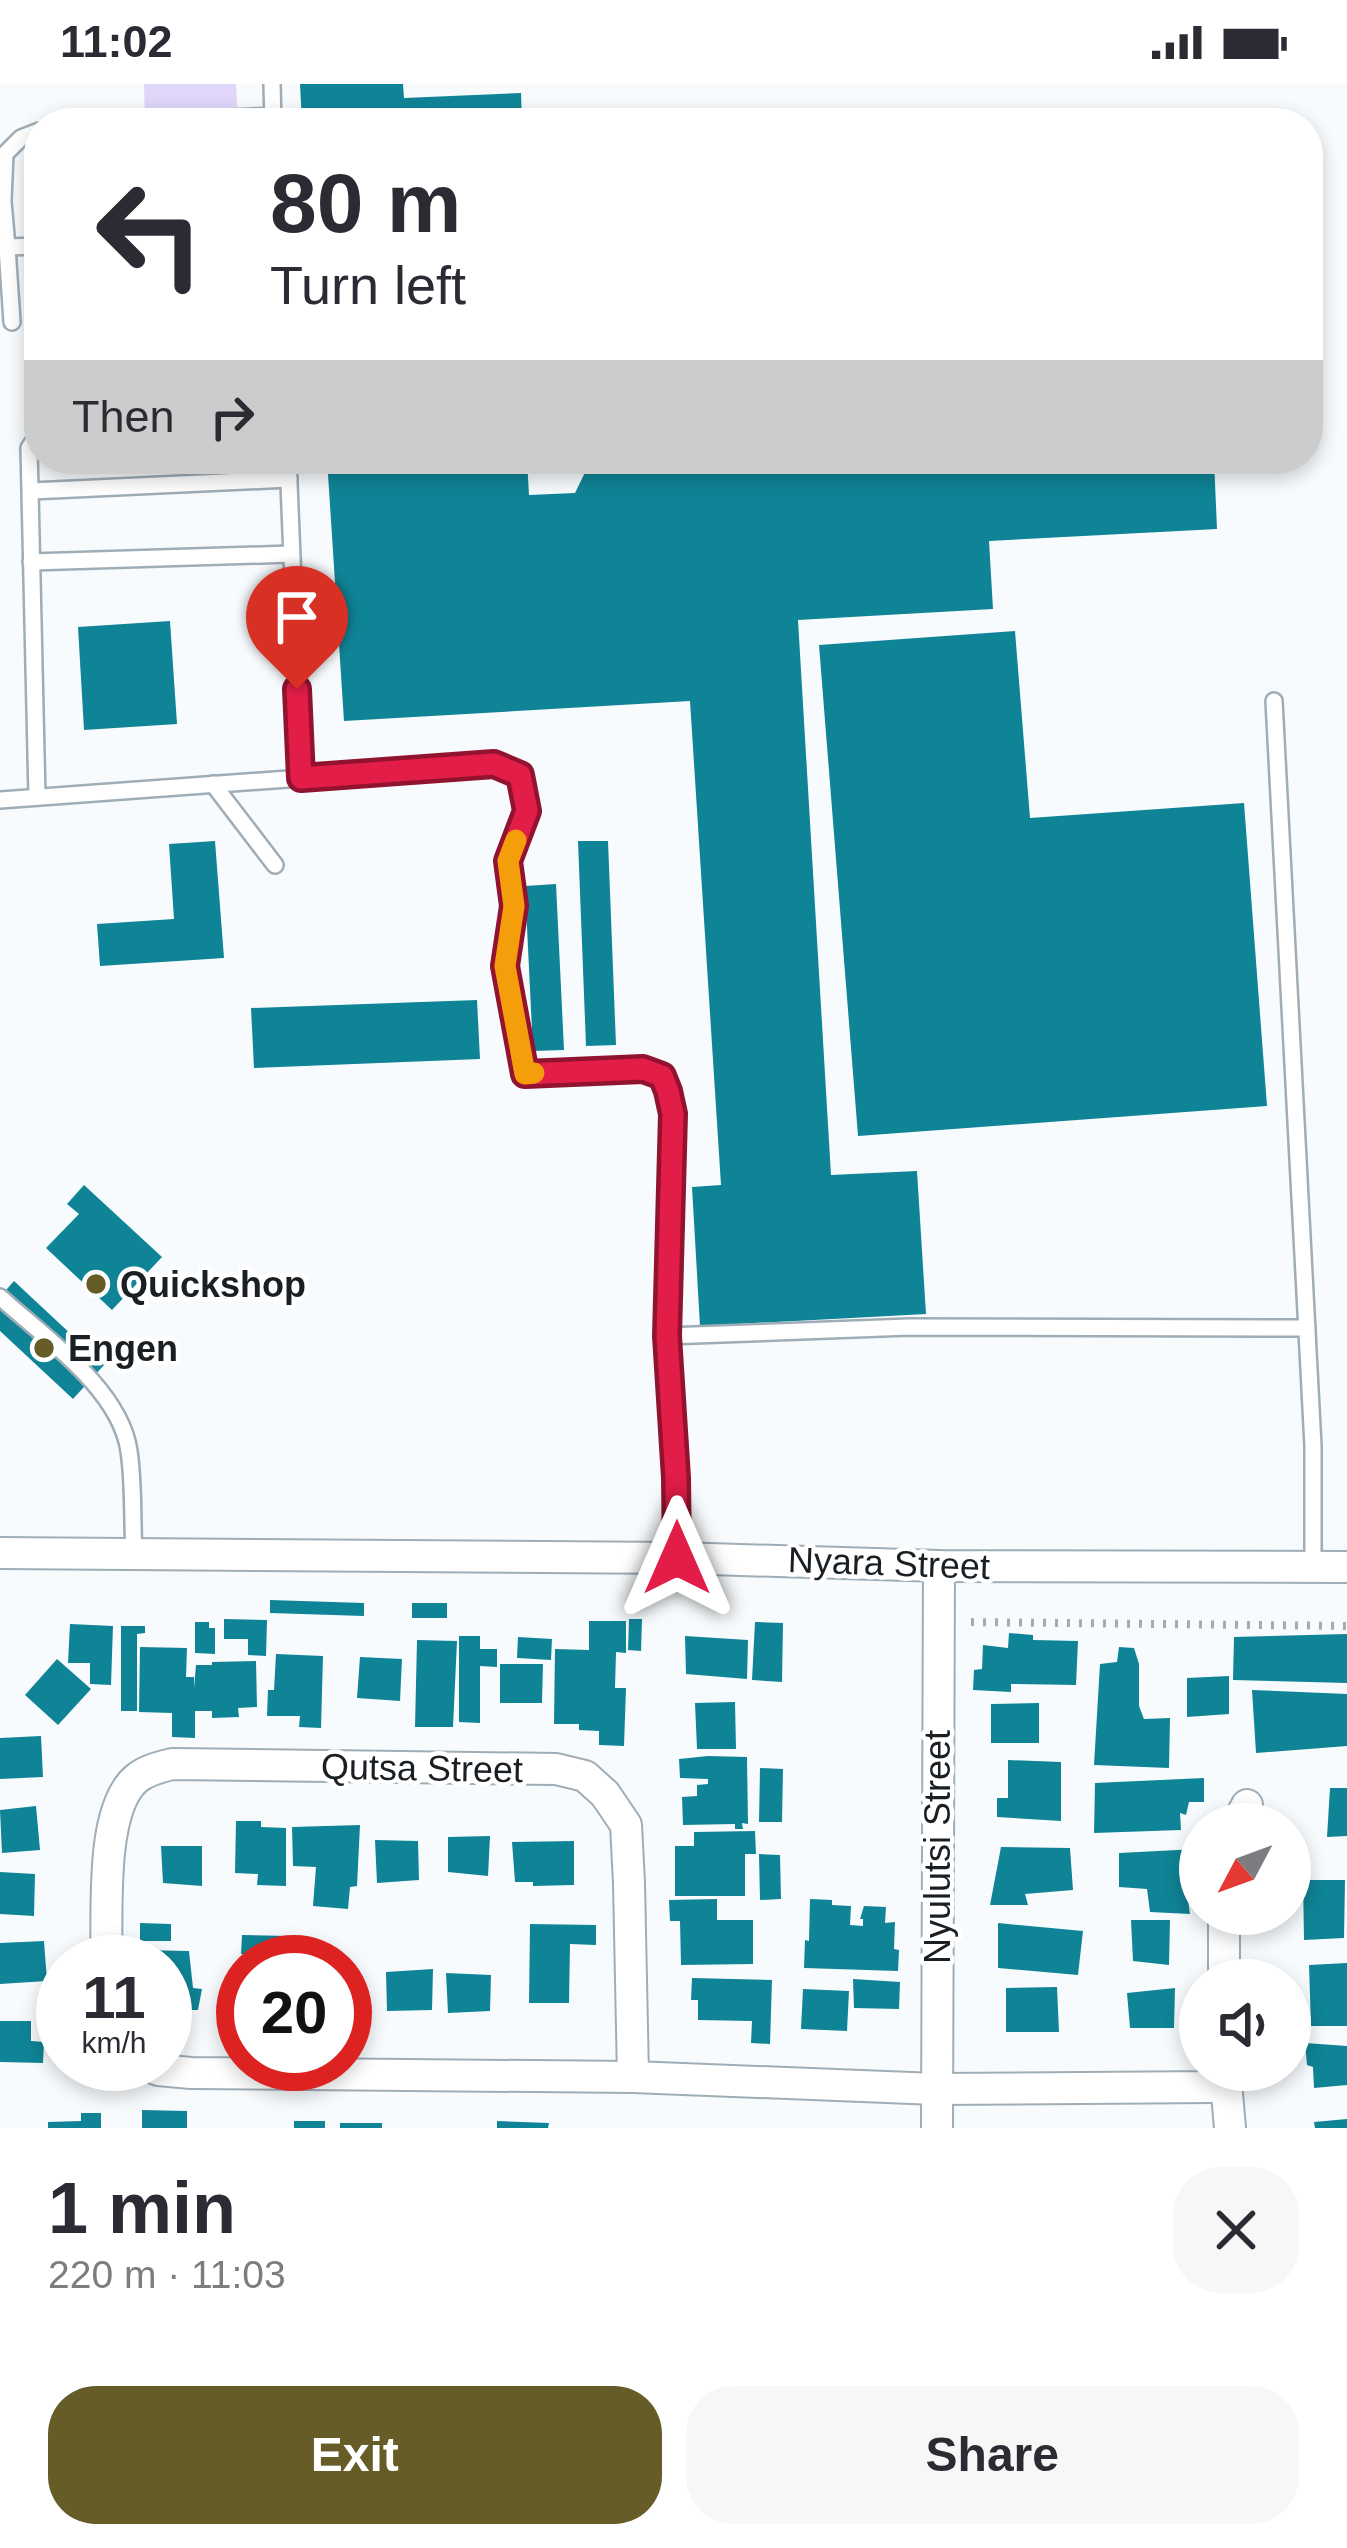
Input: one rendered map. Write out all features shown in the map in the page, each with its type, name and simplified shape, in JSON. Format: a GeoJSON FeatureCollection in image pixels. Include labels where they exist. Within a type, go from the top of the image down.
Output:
{"type":"FeatureCollection","features":[{"type":"Feature","properties":{"kind":"street","name":"Nyara Street"},"geometry":{"type":"LineString","coordinates":[[0,1553],[1347,1568]]}},
{"type":"Feature","properties":{"kind":"street","name":"Nyulutsi Street"},"geometry":{"type":"LineString","coordinates":[[937,2128],[939,1566]]}},
{"type":"Feature","properties":{"kind":"street","name":"Qutsa Street"},"geometry":{"type":"LineString","coordinates":[[107,1935],[113,1814],[134,1779],[150,1770],[172,1764],[556,1769],[585,1776],[605,1794],[626,1825],[633,2077]]}},
{"type":"Feature","properties":{"kind":"street"},"geometry":{"type":"LineString","coordinates":[[192,2073],[633,2077],[936,2089],[1179,2087]]}},
{"type":"Feature","properties":{"kind":"street"},"geometry":{"type":"LineString","coordinates":[[1226,2091],[1230,2128]]}},
{"type":"Feature","properties":{"kind":"lane"},"geometry":{"type":"LineString","coordinates":[[12,322],[3,201],[5,154],[24,137]]}},
{"type":"Feature","properties":{"kind":"lane"},"geometry":{"type":"LineString","coordinates":[[7,248],[24,247]]}},
{"type":"Feature","properties":{"kind":"lane"},"geometry":{"type":"LineString","coordinates":[[30,474],[37,797]]}},
{"type":"Feature","properties":{"kind":"lane"},"geometry":{"type":"LineString","coordinates":[[289,474],[301,778]]}},
{"type":"Feature","properties":{"kind":"lane"},"geometry":{"type":"LineString","coordinates":[[31,491],[289,479]]}},
{"type":"Feature","properties":{"kind":"lane"},"geometry":{"type":"LineString","coordinates":[[32,562],[291,554]]}},
{"type":"Feature","properties":{"kind":"lane"},"geometry":{"type":"LineString","coordinates":[[1274,700],[1313,1446],[1313,1567]]}},
{"type":"Feature","properties":{"kind":"lane"},"geometry":{"type":"LineString","coordinates":[[0,800],[494,764],[520,775],[527,811],[508,861],[514,906],[505,966],[525,1074],[643,1069],[662,1076],[673,1114],[667,1336],[677,1558]]}},
{"type":"Feature","properties":{"kind":"lane"},"geometry":{"type":"LineString","coordinates":[[213,784],[274,865]]}},
{"type":"Feature","properties":{"kind":"lane"},"geometry":{"type":"LineString","coordinates":[[0,1297],[102,1390],[121,1421],[129,1450],[134,1553]]}},
{"type":"Feature","properties":{"kind":"lane"},"geometry":{"type":"LineString","coordinates":[[667,1336],[909,1328],[1307,1328]]}},
{"type":"Feature","properties":{"kind":"path"},"geometry":{"type":"LineString","coordinates":[[938,1622],[1347,1626]]}},
{"type":"Feature","properties":{"kind":"shaded area"},"geometry":{"type":"Polygon","coordinates":[[[144,84],[236,84],[237,108],[145,108],[144,84]]]}},
{"type":"Feature","properties":{"kind":"building"},"geometry":{"type":"Polygon","coordinates":[[[300,84],[403,84],[404,98],[521,93],[522,108],[301,108],[300,84]]]}},
{"type":"Feature","properties":{"kind":"building"},"geometry":{"type":"Polygon","coordinates":[[[328,474],[528,474],[529,495],[575,493],[584,474],[1215,474],[1217,529],[989,541],[993,609],[798,620],[831,1175],[917,1171],[926,1314],[700,1326],[692,1187],[721,1185],[690,701],[344,721],[328,474]]]}},
{"type":"Feature","properties":{"kind":"building"},"geometry":{"type":"Polygon","coordinates":[[[170,621],[177,724],[84,730],[78,627],[170,621]]]}},
{"type":"Feature","properties":{"kind":"building"},"geometry":{"type":"Polygon","coordinates":[[[1015,631],[1030,818],[1244,803],[1267,1106],[858,1136],[819,645],[1015,631]]]}},
{"type":"Feature","properties":{"kind":"building"},"geometry":{"type":"Polygon","coordinates":[[[215,841],[224,958],[100,966],[97,924],[174,919],[169,844],[215,841]]]}},
{"type":"Feature","properties":{"kind":"building"},"geometry":{"type":"Polygon","coordinates":[[[578,841],[608,841],[616,1045],[586,1046],[578,841]]]}},
{"type":"Feature","properties":{"kind":"building"},"geometry":{"type":"Polygon","coordinates":[[[556,884],[564,1050],[533,1051],[525,886],[556,884]]]}},
{"type":"Feature","properties":{"kind":"building"},"geometry":{"type":"Polygon","coordinates":[[[477,1000],[480,1059],[254,1068],[251,1008],[477,1000]]]}},
{"type":"Feature","properties":{"kind":"building"},"geometry":{"type":"Polygon","coordinates":[[[84,1185],[162,1257],[112,1310],[46,1248],[79,1214],[67,1204],[84,1185]]]}},
{"type":"Feature","properties":{"kind":"building"},"geometry":{"type":"Polygon","coordinates":[[[14,1281],[104,1365],[73,1399],[0,1331],[0,1297],[14,1281]]]}},
{"type":"Feature","properties":{"kind":"building"},"geometry":{"type":"Polygon","coordinates":[[[270,1600],[364,1603],[364,1616],[270,1613],[270,1600]]]}},
{"type":"Feature","properties":{"kind":"building"},"geometry":{"type":"Polygon","coordinates":[[[412,1603],[447,1603],[447,1618],[412,1618],[412,1603]]]}},
{"type":"Feature","properties":{"kind":"building"},"geometry":{"type":"Polygon","coordinates":[[[224,1619],[267,1620],[266,1656],[248,1655],[248,1639],[224,1639],[224,1619]]]}},
{"type":"Feature","properties":{"kind":"building"},"geometry":{"type":"Polygon","coordinates":[[[629,1619],[642,1619],[641,1651],[628,1650],[629,1619]]]}},
{"type":"Feature","properties":{"kind":"building"},"geometry":{"type":"Polygon","coordinates":[[[589,1621],[626,1621],[626,1653],[616,1652],[615,1688],[626,1688],[624,1746],[599,1745],[599,1731],[579,1730],[579,1724],[554,1724],[555,1649],[589,1650],[589,1621]]]}},
{"type":"Feature","properties":{"kind":"building"},"geometry":{"type":"Polygon","coordinates":[[[195,1622],[209,1622],[209,1628],[215,1628],[215,1654],[195,1653],[195,1622]]]}},
{"type":"Feature","properties":{"kind":"building"},"geometry":{"type":"Polygon","coordinates":[[[755,1622],[783,1623],[782,1682],[752,1680],[755,1622]]]}},
{"type":"Feature","properties":{"kind":"building"},"geometry":{"type":"Polygon","coordinates":[[[70,1624],[113,1626],[111,1685],[90,1684],[90,1663],[68,1663],[70,1624]]]}},
{"type":"Feature","properties":{"kind":"building"},"geometry":{"type":"Polygon","coordinates":[[[121,1626],[145,1626],[145,1633],[137,1634],[137,1711],[121,1711],[121,1626]]]}},
{"type":"Feature","properties":{"kind":"building"},"geometry":{"type":"Polygon","coordinates":[[[1009,1633],[1033,1635],[1033,1640],[1078,1641],[1076,1685],[1011,1684],[1011,1692],[973,1690],[974,1670],[982,1669],[983,1645],[1008,1648],[1009,1633]]]}},
{"type":"Feature","properties":{"kind":"building"},"geometry":{"type":"Polygon","coordinates":[[[1347,1634],[1347,1683],[1233,1680],[1234,1637],[1347,1634]]]}},
{"type":"Feature","properties":{"kind":"building"},"geometry":{"type":"Polygon","coordinates":[[[459,1636],[480,1636],[480,1649],[497,1649],[497,1667],[480,1666],[480,1723],[459,1722],[459,1636]]]}},
{"type":"Feature","properties":{"kind":"building"},"geometry":{"type":"Polygon","coordinates":[[[685,1636],[748,1640],[747,1679],[686,1674],[685,1636]]]}},
{"type":"Feature","properties":{"kind":"building"},"geometry":{"type":"Polygon","coordinates":[[[518,1637],[552,1639],[551,1660],[517,1658],[518,1637]]]}},
{"type":"Feature","properties":{"kind":"building"},"geometry":{"type":"Polygon","coordinates":[[[417,1640],[457,1641],[453,1727],[415,1727],[417,1640]]]}},
{"type":"Feature","properties":{"kind":"building"},"geometry":{"type":"Polygon","coordinates":[[[140,1647],[187,1648],[186,1677],[194,1677],[194,1688],[196,1665],[256,1661],[257,1707],[238,1708],[239,1717],[212,1718],[212,1711],[195,1711],[195,1738],[172,1737],[172,1713],[139,1712],[140,1647]]]}},
{"type":"Feature","properties":{"kind":"building"},"geometry":{"type":"Polygon","coordinates":[[[1119,1647],[1134,1648],[1144,1719],[1170,1718],[1169,1768],[1094,1765],[1100,1664],[1117,1662],[1119,1647]]]}},
{"type":"Feature","properties":{"kind":"building"},"geometry":{"type":"Polygon","coordinates":[[[276,1654],[323,1656],[321,1728],[299,1727],[300,1716],[267,1716],[276,1654]]]}},
{"type":"Feature","properties":{"kind":"building"},"geometry":{"type":"Polygon","coordinates":[[[360,1657],[402,1659],[400,1701],[357,1698],[360,1657]]]}},
{"type":"Feature","properties":{"kind":"building"},"geometry":{"type":"Polygon","coordinates":[[[57,1659],[91,1689],[58,1725],[25,1695],[57,1659]]]}},
{"type":"Feature","properties":{"kind":"building"},"geometry":{"type":"Polygon","coordinates":[[[500,1664],[543,1664],[542,1703],[500,1703],[500,1664]]]}},
{"type":"Feature","properties":{"kind":"building"},"geometry":{"type":"Polygon","coordinates":[[[1229,1676],[1229,1714],[1187,1717],[1187,1678],[1229,1676]]]}},
{"type":"Feature","properties":{"kind":"building"},"geometry":{"type":"Polygon","coordinates":[[[1252,1690],[1347,1694],[1347,1746],[1256,1753],[1252,1690]]]}},
{"type":"Feature","properties":{"kind":"building"},"geometry":{"type":"Polygon","coordinates":[[[735,1702],[736,1749],[697,1749],[695,1703],[735,1702]]]}},
{"type":"Feature","properties":{"kind":"building"},"geometry":{"type":"Polygon","coordinates":[[[1039,1703],[1039,1743],[991,1743],[991,1704],[1039,1703]]]}},
{"type":"Feature","properties":{"kind":"building"},"geometry":{"type":"Polygon","coordinates":[[[41,1736],[43,1777],[0,1779],[0,1738],[41,1736]]]}},
{"type":"Feature","properties":{"kind":"building"},"geometry":{"type":"Polygon","coordinates":[[[747,1757],[748,1824],[742,1823],[743,1829],[735,1829],[735,1824],[683,1825],[682,1797],[697,1796],[697,1785],[708,1784],[708,1779],[680,1778],[679,1759],[747,1757]]]}},
{"type":"Feature","properties":{"kind":"building"},"geometry":{"type":"Polygon","coordinates":[[[1008,1760],[1061,1762],[1061,1821],[997,1817],[997,1798],[1008,1798],[1008,1760]]]}},
{"type":"Feature","properties":{"kind":"building"},"geometry":{"type":"Polygon","coordinates":[[[760,1768],[783,1769],[782,1822],[759,1822],[760,1768]]]}},
{"type":"Feature","properties":{"kind":"building"},"geometry":{"type":"Polygon","coordinates":[[[1204,1778],[1204,1802],[1179,1803],[1179,1830],[1094,1833],[1095,1783],[1204,1778]]]}},
{"type":"Feature","properties":{"kind":"building"},"geometry":{"type":"Polygon","coordinates":[[[1330,1788],[1347,1788],[1347,1836],[1327,1837],[1330,1788]]]}},
{"type":"Feature","properties":{"kind":"building"},"geometry":{"type":"Polygon","coordinates":[[[36,1806],[40,1850],[2,1853],[0,1810],[36,1806]]]}},
{"type":"Feature","properties":{"kind":"building"},"geometry":{"type":"Polygon","coordinates":[[[236,1821],[286,1828],[286,1886],[257,1885],[258,1874],[235,1873],[236,1821]]]}},
{"type":"Feature","properties":{"kind":"building"},"geometry":{"type":"Polygon","coordinates":[[[360,1825],[357,1886],[350,1887],[348,1909],[313,1906],[316,1867],[293,1866],[292,1827],[360,1825]]]}},
{"type":"Feature","properties":{"kind":"building"},"geometry":{"type":"Polygon","coordinates":[[[755,1831],[756,1854],[745,1854],[745,1896],[675,1896],[675,1846],[694,1846],[694,1832],[755,1831]]]}},
{"type":"Feature","properties":{"kind":"building"},"geometry":{"type":"Polygon","coordinates":[[[490,1836],[488,1876],[448,1872],[448,1837],[490,1836]]]}},
{"type":"Feature","properties":{"kind":"building"},"geometry":{"type":"Polygon","coordinates":[[[375,1840],[418,1841],[419,1880],[377,1883],[375,1840]]]}},
{"type":"Feature","properties":{"kind":"building"},"geometry":{"type":"Polygon","coordinates":[[[574,1841],[574,1885],[515,1882],[512,1842],[574,1841]]]}},
{"type":"Feature","properties":{"kind":"building"},"geometry":{"type":"Polygon","coordinates":[[[161,1846],[202,1846],[202,1886],[163,1883],[161,1846]]]}},
{"type":"Feature","properties":{"kind":"building"},"geometry":{"type":"Polygon","coordinates":[[[1001,1847],[1070,1848],[1073,1890],[1025,1894],[1028,1905],[990,1905],[1001,1847]]]}},
{"type":"Feature","properties":{"kind":"building"},"geometry":{"type":"Polygon","coordinates":[[[1179,1850],[1179,1913],[1150,1912],[1147,1889],[1119,1887],[1119,1853],[1179,1850]]]}},
{"type":"Feature","properties":{"kind":"building"},"geometry":{"type":"Polygon","coordinates":[[[759,1854],[780,1855],[781,1899],[760,1900],[759,1854]]]}},
{"type":"Feature","properties":{"kind":"building"},"geometry":{"type":"Polygon","coordinates":[[[0,1872],[35,1874],[34,1916],[0,1914],[0,1872]]]}},
{"type":"Feature","properties":{"kind":"building"},"geometry":{"type":"Polygon","coordinates":[[[1311,1880],[1345,1880],[1344,1938],[1304,1940],[1304,1935],[1311,1935],[1311,1880]]]}},
{"type":"Feature","properties":{"kind":"building"},"geometry":{"type":"Polygon","coordinates":[[[717,1899],[717,1920],[753,1920],[753,1964],[681,1965],[680,1921],[670,1921],[669,1900],[717,1899]]]}},
{"type":"Feature","properties":{"kind":"building"},"geometry":{"type":"Polygon","coordinates":[[[810,1899],[851,1906],[850,1925],[863,1926],[864,1906],[886,1907],[885,1923],[895,1922],[898,1971],[804,1968],[810,1899]]]}},
{"type":"Feature","properties":{"kind":"building"},"geometry":{"type":"Polygon","coordinates":[[[1131,1920],[1170,1920],[1169,1965],[1133,1961],[1131,1920]]]}},
{"type":"Feature","properties":{"kind":"building"},"geometry":{"type":"Polygon","coordinates":[[[140,1923],[171,1924],[171,1935],[140,1935],[140,1923]]]}},
{"type":"Feature","properties":{"kind":"building"},"geometry":{"type":"Polygon","coordinates":[[[998,1923],[1083,1931],[1078,1975],[998,1968],[998,1923]]]}},
{"type":"Feature","properties":{"kind":"building"},"geometry":{"type":"Polygon","coordinates":[[[530,1924],[596,1925],[596,1945],[570,1944],[569,2003],[529,2003],[530,1924]]]}},
{"type":"Feature","properties":{"kind":"building"},"geometry":{"type":"Polygon","coordinates":[[[36,1941],[36,1982],[0,1984],[0,1943],[36,1941]]]}},
{"type":"Feature","properties":{"kind":"building"},"geometry":{"type":"Polygon","coordinates":[[[1347,1963],[1347,2026],[1311,2026],[1311,1965],[1347,1963]]]}},
{"type":"Feature","properties":{"kind":"building"},"geometry":{"type":"Polygon","coordinates":[[[433,1969],[432,2010],[387,2011],[386,1972],[433,1969]]]}},
{"type":"Feature","properties":{"kind":"building"},"geometry":{"type":"Polygon","coordinates":[[[446,1973],[491,1975],[490,2011],[448,2013],[446,1973]]]}},
{"type":"Feature","properties":{"kind":"building"},"geometry":{"type":"Polygon","coordinates":[[[692,1978],[772,1980],[770,2044],[751,2043],[752,2021],[698,2020],[698,2000],[691,2000],[692,1978]]]}},
{"type":"Feature","properties":{"kind":"building"},"geometry":{"type":"Polygon","coordinates":[[[192,1979],[193,1988],[202,1989],[198,2010],[192,2010],[192,1979]]]}},
{"type":"Feature","properties":{"kind":"building"},"geometry":{"type":"Polygon","coordinates":[[[853,1979],[900,1982],[899,2009],[854,2008],[853,1979]]]}},
{"type":"Feature","properties":{"kind":"building"},"geometry":{"type":"Polygon","coordinates":[[[1057,1987],[1059,2032],[1006,2032],[1006,1988],[1057,1987]]]}},
{"type":"Feature","properties":{"kind":"building"},"geometry":{"type":"Polygon","coordinates":[[[1175,1988],[1174,2028],[1130,2028],[1127,1993],[1175,1988]]]}},
{"type":"Feature","properties":{"kind":"building"},"geometry":{"type":"Polygon","coordinates":[[[803,1989],[849,1991],[847,2031],[801,2029],[803,1989]]]}},
{"type":"Feature","properties":{"kind":"building"},"geometry":{"type":"Polygon","coordinates":[[[0,2021],[31,2021],[36,2063],[0,2062],[0,2021]]]}},
{"type":"Feature","properties":{"kind":"building"},"geometry":{"type":"Polygon","coordinates":[[[1311,2043],[1347,2046],[1347,2085],[1314,2088],[1311,2043]]]}},
{"type":"Feature","properties":{"kind":"building"},"geometry":{"type":"Polygon","coordinates":[[[142,2110],[187,2111],[187,2128],[142,2128],[142,2110]]]}},
{"type":"Feature","properties":{"kind":"building"},"geometry":{"type":"Polygon","coordinates":[[[81,2113],[101,2113],[101,2128],[48,2128],[48,2122],[81,2121],[81,2113]]]}},
{"type":"Feature","properties":{"kind":"building"},"geometry":{"type":"Polygon","coordinates":[[[1347,2119],[1347,2128],[1315,2128],[1314,2122],[1347,2119]]]}},
{"type":"Feature","properties":{"kind":"building"},"geometry":{"type":"Polygon","coordinates":[[[294,2121],[325,2121],[325,2128],[294,2128],[294,2121]]]}},
{"type":"Feature","properties":{"kind":"building"},"geometry":{"type":"Polygon","coordinates":[[[497,2121],[549,2123],[548,2128],[497,2128],[497,2121]]]}},
{"type":"Feature","properties":{"kind":"building"},"geometry":{"type":"Polygon","coordinates":[[[340,2123],[382,2123],[382,2128],[340,2128],[340,2123]]]}},
{"type":"Feature","properties":{"kind":"slow traffic"},"geometry":{"type":"LineString","coordinates":[[516,840],[508,861],[514,906],[505,966],[525,1074],[534,1073]]}},
{"type":"Feature","properties":{"kind":"place","name":"Quickshop"},"geometry":{"type":"Point","coordinates":[96,1284]}},
{"type":"Feature","properties":{"kind":"place","name":"Engen"},"geometry":{"type":"Point","coordinates":[44,1348]}},
{"type":"Feature","properties":{"kind":"route"},"geometry":{"type":"LineString","coordinates":[[297,689],[301,778],[494,764],[520,775],[527,811],[508,861],[514,906],[505,966],[525,1074],[643,1069],[662,1076],[673,1114],[667,1336],[677,1558]]}}]}
